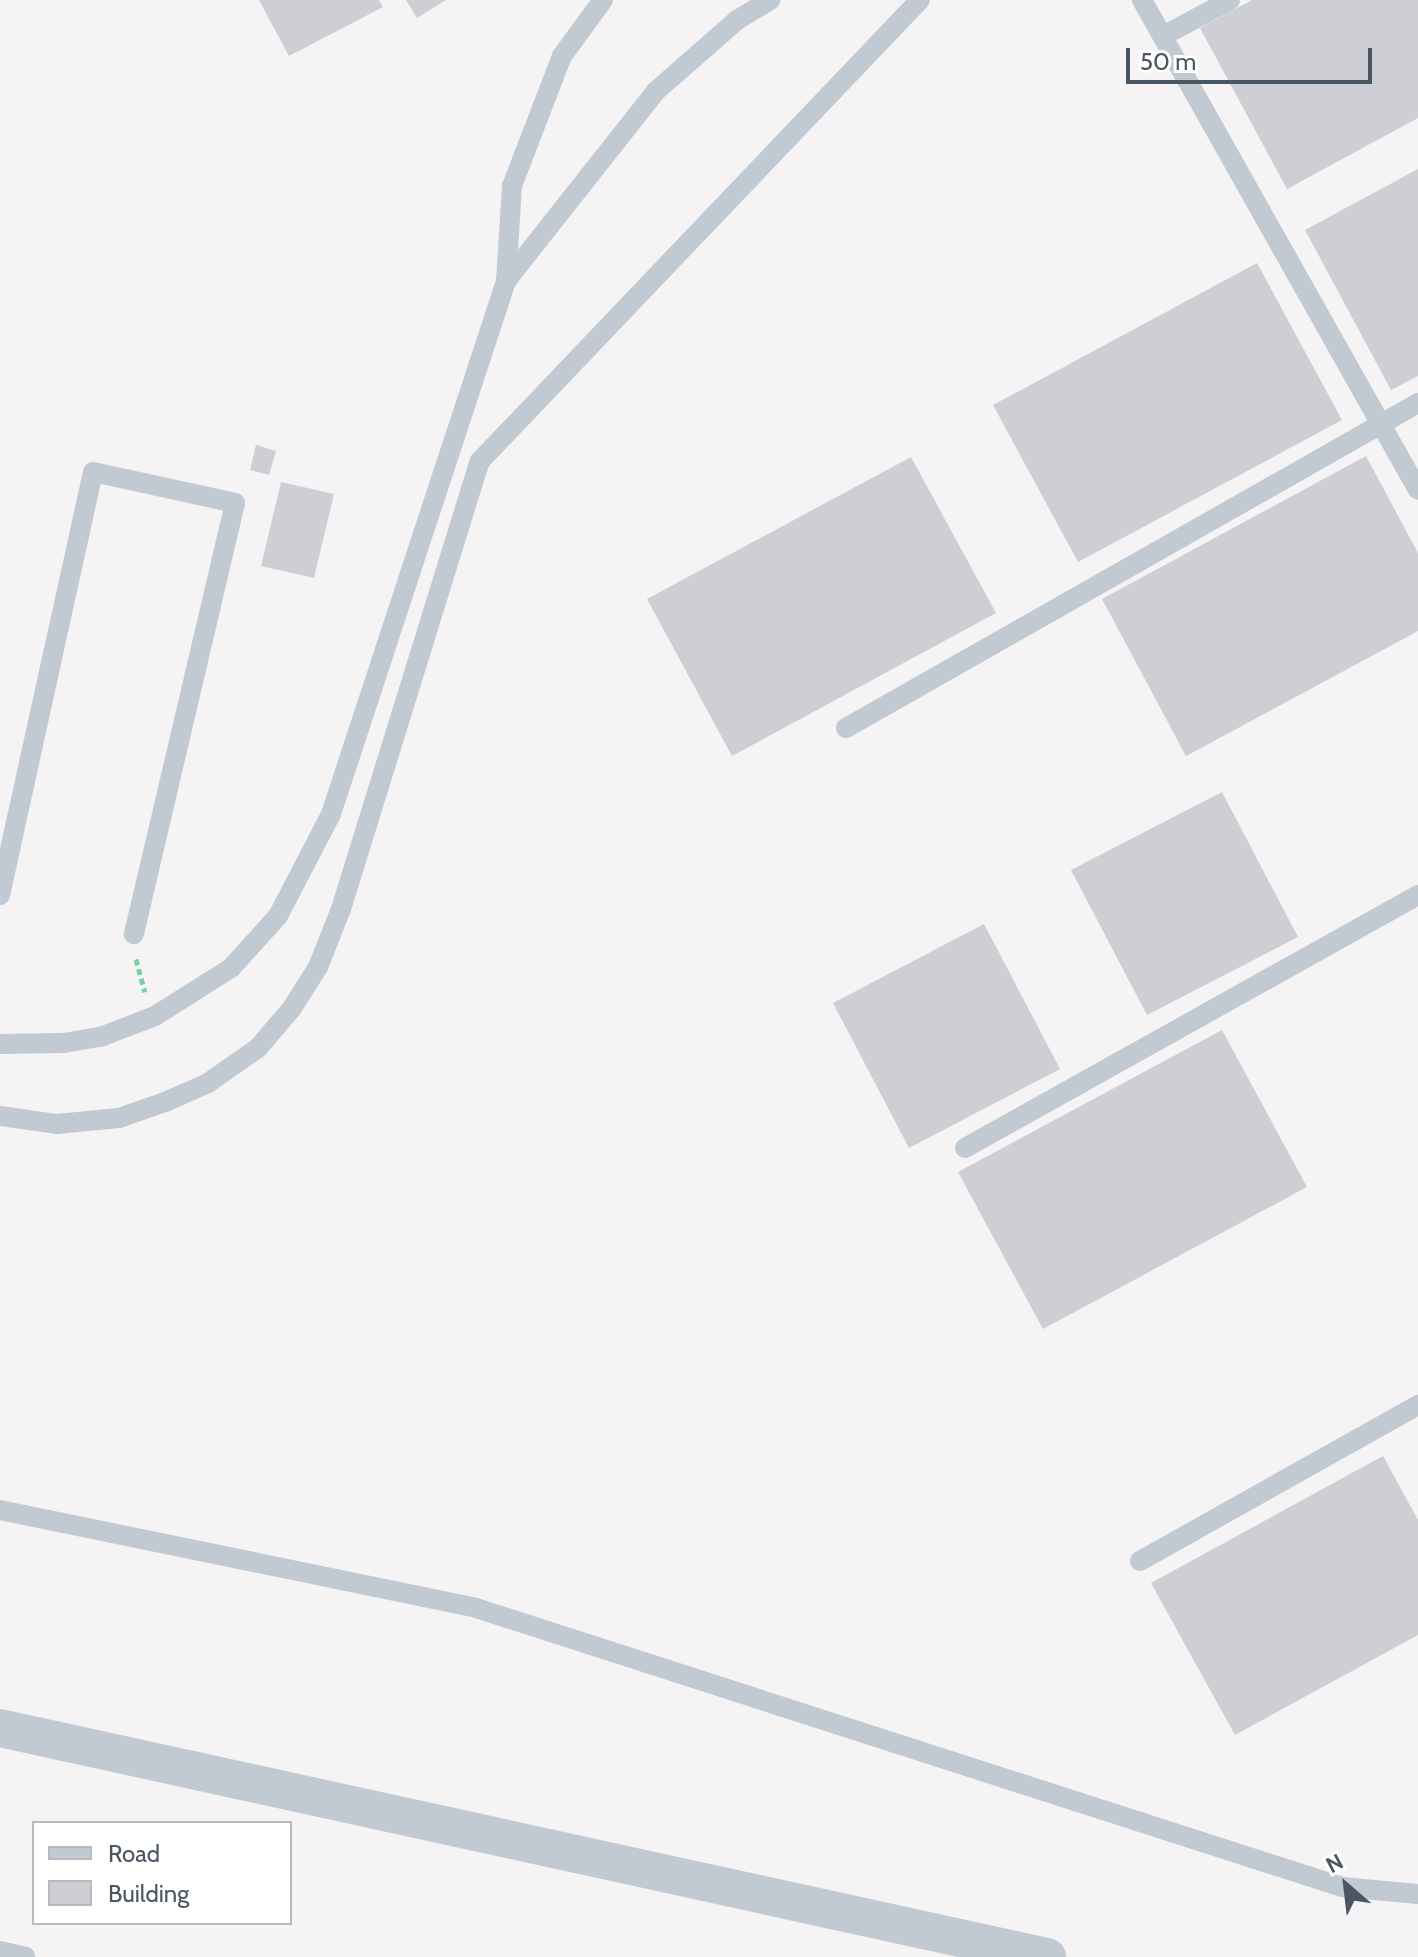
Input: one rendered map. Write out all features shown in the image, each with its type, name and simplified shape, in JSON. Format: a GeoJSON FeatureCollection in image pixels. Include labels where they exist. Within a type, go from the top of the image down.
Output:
{"type":"FeatureCollection","features":[{"type":"Feature","properties":{"kind":"street"},"geometry":{"type":"LineString","coordinates":[[0,1728],[1047,1957]]}},
{"type":"Feature","properties":{"kind":"lane"},"geometry":{"type":"LineString","coordinates":[[0,1044],[64,1043],[103,1036],[155,1016],[231,968],[278,916],[331,814],[506,281],[512,186],[562,56],[603,0]]}},
{"type":"Feature","properties":{"kind":"lane"},"geometry":{"type":"LineString","coordinates":[[506,281],[656,91],[737,20],[770,0]]}},
{"type":"Feature","properties":{"kind":"lane"},"geometry":{"type":"LineString","coordinates":[[0,1116],[57,1124],[119,1118],[165,1102],[208,1083],[258,1048],[292,1008],[318,967],[341,909],[480,461],[920,0]]}},
{"type":"Feature","properties":{"kind":"lane"},"geometry":{"type":"LineString","coordinates":[[1142,0],[1418,490]]}},
{"type":"Feature","properties":{"kind":"lane"},"geometry":{"type":"LineString","coordinates":[[1163,36],[1230,0]]}},
{"type":"Feature","properties":{"kind":"lane"},"geometry":{"type":"LineString","coordinates":[[846,728],[1418,403]]}},
{"type":"Feature","properties":{"kind":"lane"},"geometry":{"type":"LineString","coordinates":[[0,895],[93,472],[235,503],[134,934]]}},
{"type":"Feature","properties":{"kind":"lane"},"geometry":{"type":"LineString","coordinates":[[965,1148],[1418,895]]}},
{"type":"Feature","properties":{"kind":"lane"},"geometry":{"type":"LineString","coordinates":[[1140,1561],[1418,1405]]}},
{"type":"Feature","properties":{"kind":"lane"},"geometry":{"type":"LineString","coordinates":[[0,1510],[476,1608],[1342,1887],[1418,1894]]}},
{"type":"Feature","properties":{"kind":"lane"},"geometry":{"type":"LineString","coordinates":[[0,1951],[25,1957]]}},
{"type":"Feature","properties":{"kind":"path"},"geometry":{"type":"LineString","coordinates":[[134,934],[143,987],[155,1016]]}},
{"type":"Feature","properties":{"kind":"building"},"geometry":{"type":"Polygon","coordinates":[[[259,0],[379,0],[383,7],[289,56],[259,0]]]}},
{"type":"Feature","properties":{"kind":"building"},"geometry":{"type":"Polygon","coordinates":[[[406,0],[446,0],[417,18],[406,0]]]}},
{"type":"Feature","properties":{"kind":"building"},"geometry":{"type":"Polygon","coordinates":[[[1252,0],[1418,0],[1418,118],[1287,189],[1200,28],[1252,0]]]}},
{"type":"Feature","properties":{"kind":"building"},"geometry":{"type":"Polygon","coordinates":[[[1418,169],[1418,376],[1391,390],[1305,230],[1418,169]]]}},
{"type":"Feature","properties":{"kind":"building"},"geometry":{"type":"Polygon","coordinates":[[[1257,263],[1342,420],[1078,562],[993,405],[1257,263]]]}},
{"type":"Feature","properties":{"kind":"building"},"geometry":{"type":"Polygon","coordinates":[[[256,445],[276,451],[269,475],[250,470],[256,445]]]}},
{"type":"Feature","properties":{"kind":"building"},"geometry":{"type":"Polygon","coordinates":[[[1366,456],[1418,553],[1418,631],[1186,756],[1102,599],[1366,456]]]}},
{"type":"Feature","properties":{"kind":"building"},"geometry":{"type":"Polygon","coordinates":[[[911,457],[996,613],[732,756],[647,599],[911,457]]]}},
{"type":"Feature","properties":{"kind":"building"},"geometry":{"type":"Polygon","coordinates":[[[281,482],[334,494],[314,578],[261,566],[281,482]]]}},
{"type":"Feature","properties":{"kind":"building"},"geometry":{"type":"Polygon","coordinates":[[[1222,792],[1298,937],[1147,1015],[1071,870],[1222,792]]]}},
{"type":"Feature","properties":{"kind":"building"},"geometry":{"type":"Polygon","coordinates":[[[984,924],[1060,1069],[909,1148],[833,1003],[984,924]]]}},
{"type":"Feature","properties":{"kind":"building"},"geometry":{"type":"Polygon","coordinates":[[[1222,1030],[1307,1187],[1043,1329],[958,1172],[1222,1030]]]}},
{"type":"Feature","properties":{"kind":"building"},"geometry":{"type":"Polygon","coordinates":[[[1383,1456],[1418,1520],[1418,1635],[1235,1735],[1151,1583],[1383,1456]]]}}]}
